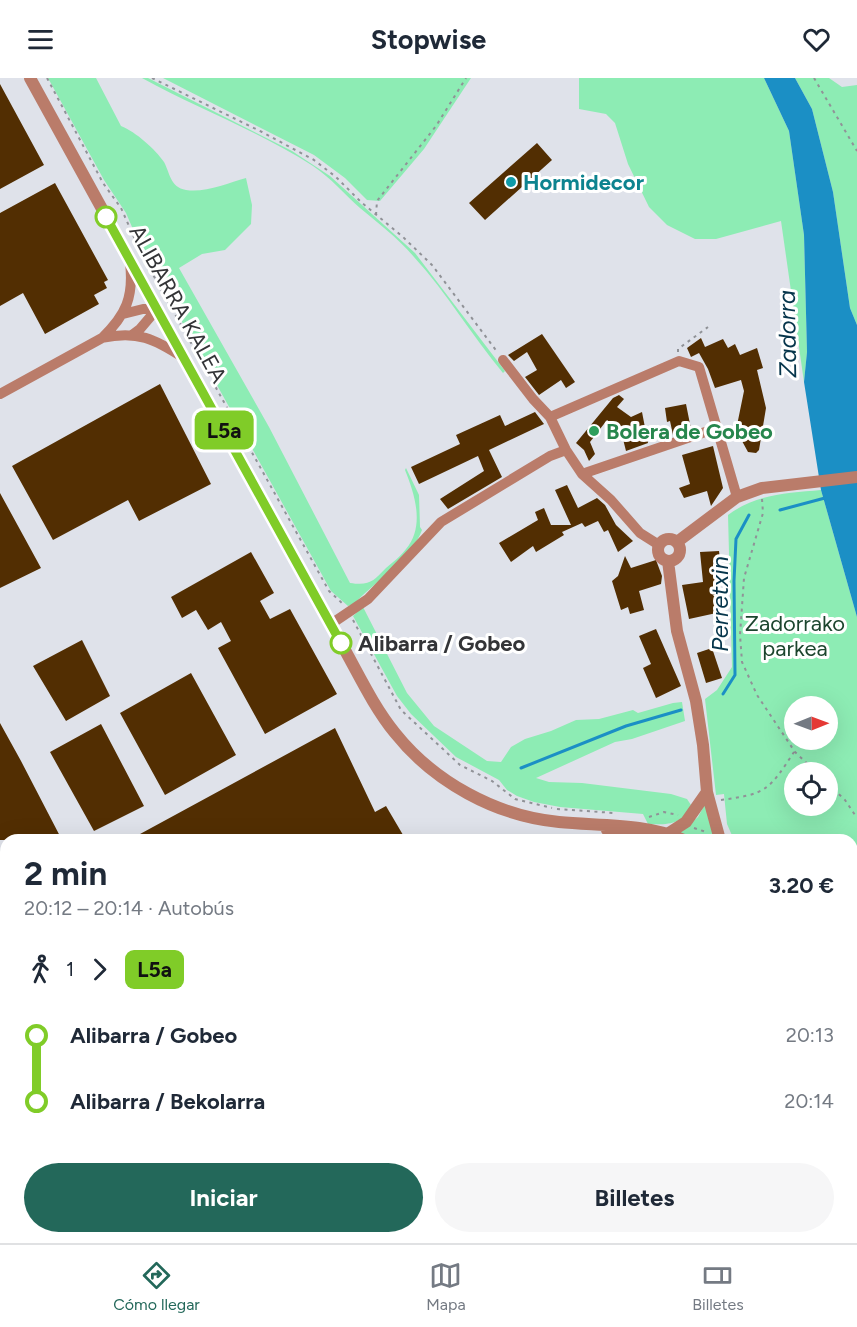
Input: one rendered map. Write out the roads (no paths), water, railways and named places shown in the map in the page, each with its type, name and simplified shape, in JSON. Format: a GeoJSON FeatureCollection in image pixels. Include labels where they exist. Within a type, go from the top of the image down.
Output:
{"type":"FeatureCollection","features":[{"type":"Feature","properties":{"kind":"street","name":"ALIBARRA KALEA"},"geometry":{"type":"LineString","coordinates":[[30,78],[331,624],[374,701],[395,733],[422,761],[447,781],[487,803],[547,821],[624,826],[669,833]]}},
{"type":"Feature","properties":{"kind":"street"},"geometry":{"type":"LineString","coordinates":[[0,394],[102,338],[115,326],[131,294],[130,260]]}},
{"type":"Feature","properties":{"kind":"street"},"geometry":{"type":"LineString","coordinates":[[123,314],[143,309],[157,309]]}},
{"type":"Feature","properties":{"kind":"street"},"geometry":{"type":"LineString","coordinates":[[132,335],[140,330],[157,309]]}},
{"type":"Feature","properties":{"kind":"street"},"geometry":{"type":"LineString","coordinates":[[102,338],[132,335],[147,337],[184,358]]}},
{"type":"Feature","properties":{"kind":"street"},"geometry":{"type":"LineString","coordinates":[[503,360],[550,417],[566,450],[582,474],[611,500],[640,533],[659,544]]}},
{"type":"Feature","properties":{"kind":"street"},"geometry":{"type":"LineString","coordinates":[[550,417],[679,361],[699,367],[737,497]]}},
{"type":"Feature","properties":{"kind":"street"},"geometry":{"type":"LineString","coordinates":[[582,474],[717,428]]}},
{"type":"Feature","properties":{"kind":"street"},"geometry":{"type":"LineString","coordinates":[[331,624],[368,599],[441,522],[550,456],[566,450]]}},
{"type":"Feature","properties":{"kind":"street"},"geometry":{"type":"LineString","coordinates":[[677,542],[737,497],[762,488],[857,477]]}},
{"type":"Feature","properties":{"kind":"street"},"geometry":{"type":"LineString","coordinates":[[667,539],[677,542],[680,548],[679,554],[675,559],[668,561],[658,552],[659,544],[667,539]]}},
{"type":"Feature","properties":{"kind":"street"},"geometry":{"type":"LineString","coordinates":[[668,561],[677,631],[696,701],[708,797],[717,834]]}},
{"type":"Feature","properties":{"kind":"street"},"geometry":{"type":"LineString","coordinates":[[669,833],[686,822],[708,797]]}},
{"type":"Feature","properties":{"kind":"street","name":"ALIBARRA KALEA"},"geometry":{"type":"LineString","coordinates":[[588,825],[620,834]]}},
{"type":"Feature","properties":{"kind":"water"},"geometry":{"type":"Polygon","coordinates":[[[764,78],[795,78],[812,109],[833,192],[850,308],[857,325],[857,617],[821,490],[804,382],[807,352],[804,235],[789,131],[764,78]]]}},
{"type":"Feature","properties":{"kind":"waterway","name":"Perretxin"},"geometry":{"type":"LineString","coordinates":[[780,510],[825,498]]}},
{"type":"Feature","properties":{"kind":"waterway","name":"Perretxin"},"geometry":{"type":"LineString","coordinates":[[723,694],[735,675],[736,539],[749,515]]}},
{"type":"Feature","properties":{"kind":"waterway","name":"Perretxin"},"geometry":{"type":"LineString","coordinates":[[521,768],[626,726],[681,710]]}},
{"type":"Feature","properties":{"kind":"place","name":"Hormidecor"},"geometry":{"type":"Point","coordinates":[511,182]}},
{"type":"Feature","properties":{"kind":"place","name":"Bolera de Gobeo"},"geometry":{"type":"Point","coordinates":[594,431]}},
{"type":"Feature","properties":{"kind":"place","name":"Alibarra / Gobeo"},"geometry":{"type":"Point","coordinates":[341,643]}},
{"type":"Feature","properties":{"kind":"water label","name":"Zadorra"},"geometry":{"type":"Point","coordinates":[787,334]}},
{"type":"Feature","properties":{"kind":"park label","name":"Zadorrako parkea"},"geometry":{"type":"Point","coordinates":[795,636]}}]}
